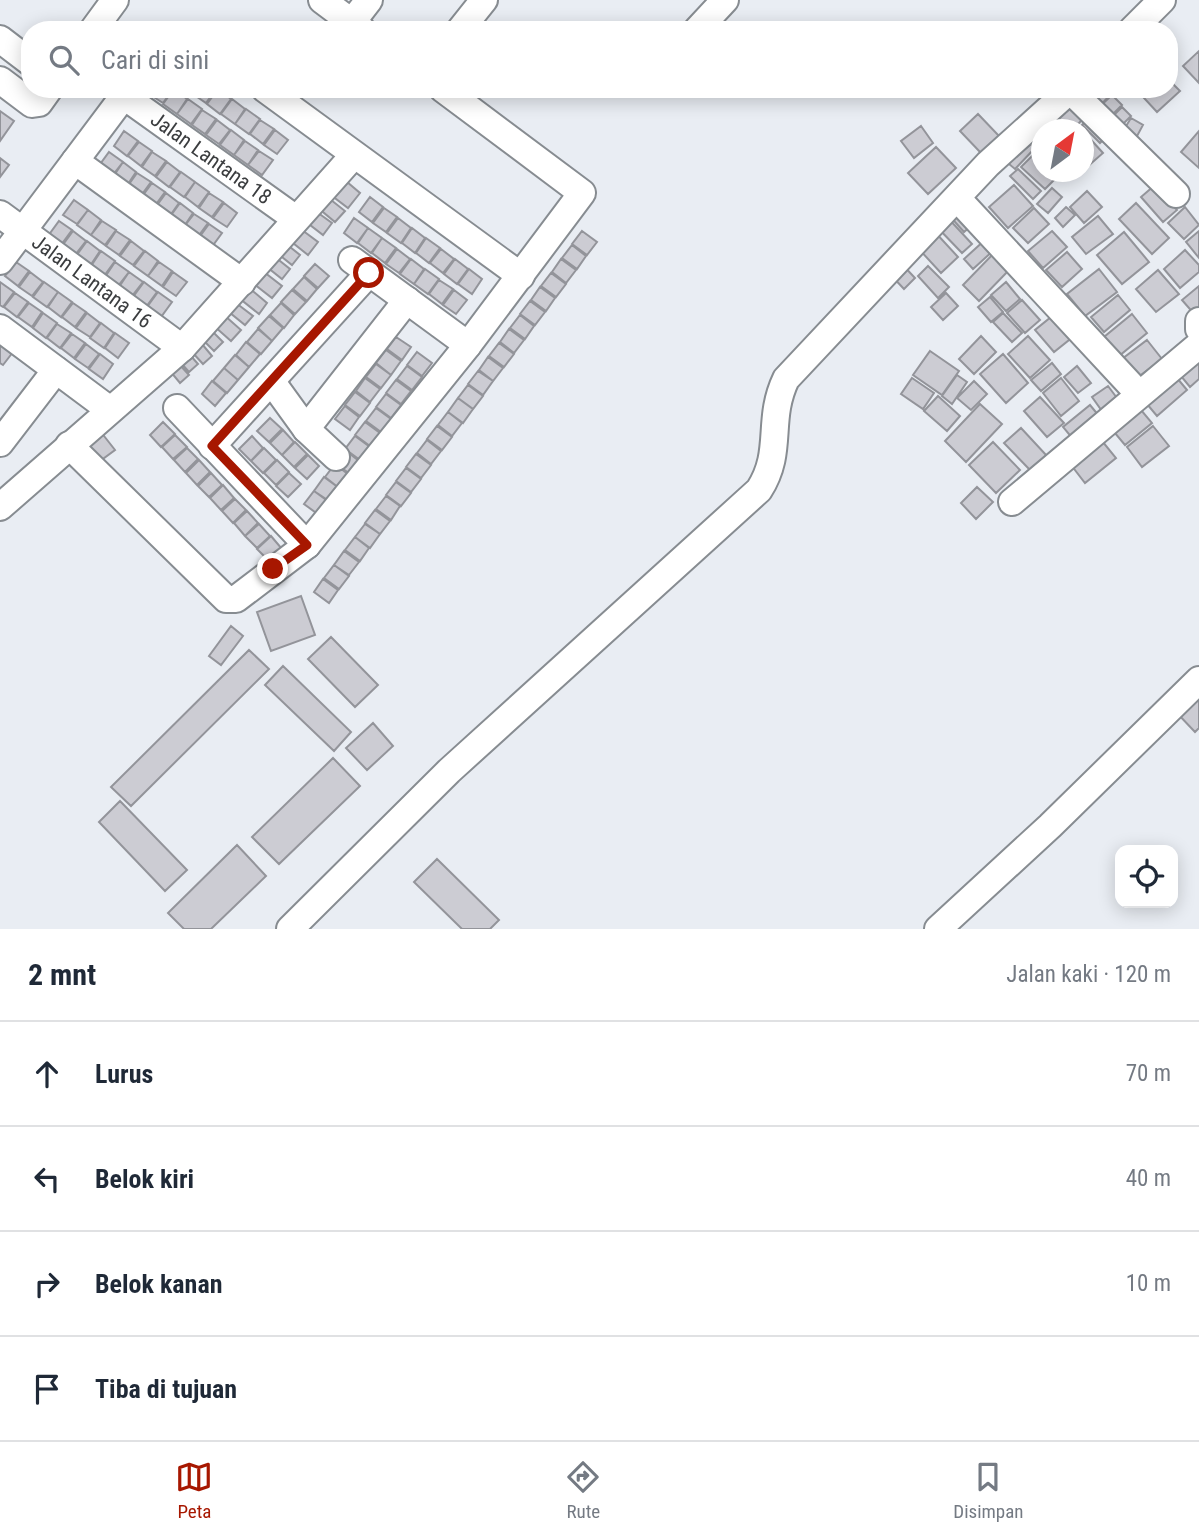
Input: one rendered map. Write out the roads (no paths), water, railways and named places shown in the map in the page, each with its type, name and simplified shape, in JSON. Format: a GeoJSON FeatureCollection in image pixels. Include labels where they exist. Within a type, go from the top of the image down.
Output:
{"type":"FeatureCollection","features":[{"type":"Feature","properties":{"kind":"street"},"geometry":{"type":"LineString","coordinates":[[100,21],[115,0]]}},
{"type":"Feature","properties":{"kind":"street"},"geometry":{"type":"LineString","coordinates":[[322,0],[350,21]]}},
{"type":"Feature","properties":{"kind":"street"},"geometry":{"type":"LineString","coordinates":[[359,21],[369,0]]}},
{"type":"Feature","properties":{"kind":"street"},"geometry":{"type":"LineString","coordinates":[[468,21],[485,0]]}},
{"type":"Feature","properties":{"kind":"street"},"geometry":{"type":"LineString","coordinates":[[705,21],[725,0]]}},
{"type":"Feature","properties":{"kind":"street"},"geometry":{"type":"LineString","coordinates":[[1141,21],[1162,0]]}},
{"type":"Feature","properties":{"kind":"street"},"geometry":{"type":"LineString","coordinates":[[0,39],[21,55]]}},
{"type":"Feature","properties":{"kind":"street"},"geometry":{"type":"LineString","coordinates":[[0,80],[21,96]]}},
{"type":"Feature","properties":{"kind":"street"},"geometry":{"type":"LineString","coordinates":[[24,98],[32,104],[39,103],[43,98]]}},
{"type":"Feature","properties":{"kind":"street"},"geometry":{"type":"LineString","coordinates":[[0,261],[122,98]]}},
{"type":"Feature","properties":{"kind":"street","name":"Jalan Lantana 18"},"geometry":{"type":"LineString","coordinates":[[135,98],[296,219]]}},
{"type":"Feature","properties":{"kind":"street"},"geometry":{"type":"LineString","coordinates":[[277,98],[520,276]]}},
{"type":"Feature","properties":{"kind":"street"},"geometry":{"type":"LineString","coordinates":[[69,444],[226,598],[236,599],[307,545],[468,345],[581,196],[579,189],[455,98]]}},
{"type":"Feature","properties":{"kind":"street"},"geometry":{"type":"LineString","coordinates":[[290,929],[449,771],[759,490],[769,475],[775,452],[776,399],[786,379],[988,164],[1062,98]]}},
{"type":"Feature","properties":{"kind":"street"},"geometry":{"type":"LineString","coordinates":[[1079,98],[1176,194]]}},
{"type":"Feature","properties":{"kind":"street"},"geometry":{"type":"LineString","coordinates":[[0,508],[69,444],[182,348],[354,155]]}},
{"type":"Feature","properties":{"kind":"street"},"geometry":{"type":"LineString","coordinates":[[75,161],[242,282]]}},
{"type":"Feature","properties":{"kind":"street"},"geometry":{"type":"LineString","coordinates":[[957,198],[1139,394]]}},
{"type":"Feature","properties":{"kind":"street","name":"Jalan Lantana 16"},"geometry":{"type":"LineString","coordinates":[[0,214],[182,348]]}},
{"type":"Feature","properties":{"kind":"street"},"geometry":{"type":"LineString","coordinates":[[212,446],[272,382],[360,266],[468,345]]}},
{"type":"Feature","properties":{"kind":"street"},"geometry":{"type":"LineString","coordinates":[[306,429],[407,300]]}},
{"type":"Feature","properties":{"kind":"street"},"geometry":{"type":"LineString","coordinates":[[1199,321],[1199,329]]}},
{"type":"Feature","properties":{"kind":"street"},"geometry":{"type":"LineString","coordinates":[[0,328],[110,410]]}},
{"type":"Feature","properties":{"kind":"street"},"geometry":{"type":"LineString","coordinates":[[1012,502],[1063,462],[1199,345]]}},
{"type":"Feature","properties":{"kind":"street"},"geometry":{"type":"LineString","coordinates":[[0,443],[56,370]]}},
{"type":"Feature","properties":{"kind":"street"},"geometry":{"type":"LineString","coordinates":[[272,382],[306,429],[336,457]]}},
{"type":"Feature","properties":{"kind":"street"},"geometry":{"type":"LineString","coordinates":[[177,408],[307,545]]}},
{"type":"Feature","properties":{"kind":"street"},"geometry":{"type":"LineString","coordinates":[[938,929],[1050,826],[1199,680]]}}]}
